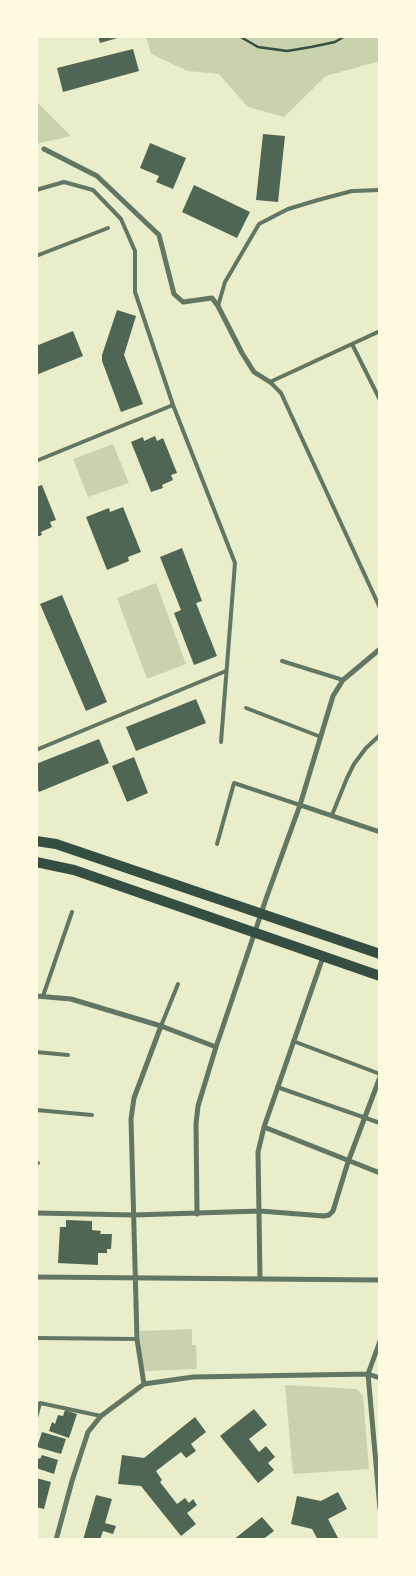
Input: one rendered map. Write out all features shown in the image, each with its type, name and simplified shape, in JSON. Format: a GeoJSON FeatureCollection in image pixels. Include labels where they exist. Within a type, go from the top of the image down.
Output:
{"type":"FeatureCollection","features":[{"type":"Feature","properties":{"kind":"main road"},"geometry":{"type":"LineString","coordinates":[[36,841],[56,844],[380,954]]}},
{"type":"Feature","properties":{"kind":"main road"},"geometry":{"type":"LineString","coordinates":[[36,862],[74,870],[254,934],[380,976]]}},
{"type":"Feature","properties":{"kind":"street"},"geometry":{"type":"LineString","coordinates":[[44,149],[97,176],[159,235],[174,294],[183,302],[212,298],[254,372],[270,382]]}},
{"type":"Feature","properties":{"kind":"street"},"geometry":{"type":"LineString","coordinates":[[197,1214],[196,1124],[198,1106],[216,1047],[300,804],[333,696],[343,680],[380,648]]}},
{"type":"Feature","properties":{"kind":"street"},"geometry":{"type":"LineString","coordinates":[[300,804],[380,832]]}},
{"type":"Feature","properties":{"kind":"street"},"geometry":{"type":"LineString","coordinates":[[260,1278],[258,1152],[264,1127],[323,957]]}},
{"type":"Feature","properties":{"kind":"street"},"geometry":{"type":"LineString","coordinates":[[36,996],[71,999],[161,1026],[216,1047]]}},
{"type":"Feature","properties":{"kind":"street"},"geometry":{"type":"LineString","coordinates":[[144,1384],[137,1339],[131,1119],[134,1098],[161,1026]]}},
{"type":"Feature","properties":{"kind":"street"},"geometry":{"type":"LineString","coordinates":[[36,1213],[134,1215],[260,1211],[324,1216],[333,1211],[348,1162],[380,1078]]}},
{"type":"Feature","properties":{"kind":"street"},"geometry":{"type":"LineString","coordinates":[[264,1127],[348,1162],[380,1173]]}},
{"type":"Feature","properties":{"kind":"street"},"geometry":{"type":"LineString","coordinates":[[36,1277],[380,1280]]}},
{"type":"Feature","properties":{"kind":"street"},"geometry":{"type":"LineString","coordinates":[[380,1341],[368,1374],[380,1509]]}},
{"type":"Feature","properties":{"kind":"street"},"geometry":{"type":"LineString","coordinates":[[56,1540],[88,1432],[101,1416],[144,1384],[193,1377],[368,1374],[380,1378]]}},
{"type":"Feature","properties":{"kind":"lane"},"geometry":{"type":"LineString","coordinates":[[36,190],[64,182],[93,190],[121,219],[135,251],[135,292],[173,406],[236,563],[221,742]]}},
{"type":"Feature","properties":{"kind":"lane"},"geometry":{"type":"LineString","coordinates":[[218,306],[225,282],[259,224],[288,209],[318,200],[352,191],[380,190]]}},
{"type":"Feature","properties":{"kind":"lane"},"geometry":{"type":"LineString","coordinates":[[36,256],[108,228]]}},
{"type":"Feature","properties":{"kind":"lane"},"geometry":{"type":"LineString","coordinates":[[380,331],[270,382],[281,393],[380,608]]}},
{"type":"Feature","properties":{"kind":"lane"},"geometry":{"type":"LineString","coordinates":[[352,344],[380,400]]}},
{"type":"Feature","properties":{"kind":"lane"},"geometry":{"type":"LineString","coordinates":[[36,461],[173,406]]}},
{"type":"Feature","properties":{"kind":"lane"},"geometry":{"type":"LineString","coordinates":[[282,661],[343,680]]}},
{"type":"Feature","properties":{"kind":"lane"},"geometry":{"type":"LineString","coordinates":[[36,750],[226,671]]}},
{"type":"Feature","properties":{"kind":"lane"},"geometry":{"type":"LineString","coordinates":[[246,708],[321,737]]}},
{"type":"Feature","properties":{"kind":"lane"},"geometry":{"type":"LineString","coordinates":[[332,815],[354,764],[366,748],[380,735]]}},
{"type":"Feature","properties":{"kind":"lane"},"geometry":{"type":"LineString","coordinates":[[217,844],[234,783],[300,804]]}},
{"type":"Feature","properties":{"kind":"lane"},"geometry":{"type":"LineString","coordinates":[[43,996],[72,912]]}},
{"type":"Feature","properties":{"kind":"lane"},"geometry":{"type":"LineString","coordinates":[[161,1026],[178,984]]}},
{"type":"Feature","properties":{"kind":"lane"},"geometry":{"type":"LineString","coordinates":[[294,1041],[380,1074]]}},
{"type":"Feature","properties":{"kind":"lane"},"geometry":{"type":"LineString","coordinates":[[36,1052],[68,1055]]}},
{"type":"Feature","properties":{"kind":"lane"},"geometry":{"type":"LineString","coordinates":[[278,1087],[380,1123]]}},
{"type":"Feature","properties":{"kind":"lane"},"geometry":{"type":"LineString","coordinates":[[36,1110],[92,1115]]}},
{"type":"Feature","properties":{"kind":"lane"},"geometry":{"type":"LineString","coordinates":[[36,1338],[137,1339]]}},
{"type":"Feature","properties":{"kind":"lane"},"geometry":{"type":"LineString","coordinates":[[36,1418],[40,1403],[101,1416]]}},
{"type":"Feature","properties":{"kind":"path"},"geometry":{"type":"LineString","coordinates":[[239,36],[258,47],[287,50],[334,42],[346,36]]}},
{"type":"Feature","properties":{"kind":"green space"},"geometry":{"type":"Polygon","coordinates":[[[146,36],[380,36],[380,61],[326,76],[284,117],[248,107],[219,74],[188,71],[151,54],[146,36]]]}},
{"type":"Feature","properties":{"kind":"green space"},"geometry":{"type":"Polygon","coordinates":[[[36,101],[71,136],[36,144],[36,101]]]}},
{"type":"Feature","properties":{"kind":"green space"},"geometry":{"type":"Polygon","coordinates":[[[113,444],[129,483],[88,497],[73,459],[113,444]]]}},
{"type":"Feature","properties":{"kind":"green space"},"geometry":{"type":"Polygon","coordinates":[[[156,583],[186,664],[147,679],[117,598],[156,583]]]}},
{"type":"Feature","properties":{"kind":"green space"},"geometry":{"type":"Polygon","coordinates":[[[192,1329],[192,1345],[196,1345],[197,1369],[146,1371],[141,1366],[140,1331],[192,1329]]]}},
{"type":"Feature","properties":{"kind":"green space"},"geometry":{"type":"Polygon","coordinates":[[[285,1385],[357,1389],[363,1396],[369,1469],[293,1474],[285,1385]]]}},
{"type":"Feature","properties":{"kind":"building"},"geometry":{"type":"Polygon","coordinates":[[[98,36],[121,36],[121,37],[100,43],[98,36]]]}},
{"type":"Feature","properties":{"kind":"building"},"geometry":{"type":"Polygon","coordinates":[[[133,49],[139,71],[63,92],[57,68],[133,49]]]}},
{"type":"Feature","properties":{"kind":"building"},"geometry":{"type":"Polygon","coordinates":[[[263,134],[285,136],[278,202],[256,200],[263,134]]]}},
{"type":"Feature","properties":{"kind":"building"},"geometry":{"type":"Polygon","coordinates":[[[150,143],[186,158],[173,189],[156,182],[159,176],[140,168],[150,143]]]}},
{"type":"Feature","properties":{"kind":"building"},"geometry":{"type":"Polygon","coordinates":[[[194,185],[250,212],[237,238],[182,212],[194,185]]]}},
{"type":"Feature","properties":{"kind":"building"},"geometry":{"type":"Polygon","coordinates":[[[117,310],[136,316],[124,355],[143,404],[121,412],[102,361],[102,355],[117,310]]]}},
{"type":"Feature","properties":{"kind":"building"},"geometry":{"type":"Polygon","coordinates":[[[73,331],[83,356],[36,375],[36,346],[73,331]]]}},
{"type":"Feature","properties":{"kind":"building"},"geometry":{"type":"Polygon","coordinates":[[[155,436],[157,441],[163,438],[177,473],[171,475],[173,480],[162,485],[163,488],[151,492],[131,442],[143,437],[144,441],[155,436]]]}},
{"type":"Feature","properties":{"kind":"building"},"geometry":{"type":"Polygon","coordinates":[[[42,485],[56,520],[50,522],[52,527],[41,532],[42,535],[36,537],[36,487],[42,485]]]}},
{"type":"Feature","properties":{"kind":"building"},"geometry":{"type":"Polygon","coordinates":[[[123,507],[141,552],[128,557],[129,561],[107,570],[86,517],[109,508],[110,512],[123,507]]]}},
{"type":"Feature","properties":{"kind":"building"},"geometry":{"type":"Polygon","coordinates":[[[182,548],[202,601],[196,603],[217,656],[194,665],[174,613],[181,610],[160,557],[182,548]]]}},
{"type":"Feature","properties":{"kind":"building"},"geometry":{"type":"Polygon","coordinates":[[[62,595],[107,702],[86,711],[40,604],[62,595]]]}},
{"type":"Feature","properties":{"kind":"building"},"geometry":{"type":"Polygon","coordinates":[[[196,699],[206,723],[136,751],[126,727],[196,699]]]}},
{"type":"Feature","properties":{"kind":"building"},"geometry":{"type":"Polygon","coordinates":[[[99,739],[109,763],[39,792],[36,785],[36,764],[99,739]]]}},
{"type":"Feature","properties":{"kind":"building"},"geometry":{"type":"Polygon","coordinates":[[[134,757],[148,793],[127,802],[112,766],[134,757]]]}},
{"type":"Feature","properties":{"kind":"building"},"geometry":{"type":"Polygon","coordinates":[[[66,1220],[92,1221],[92,1230],[101,1231],[100,1234],[112,1234],[111,1249],[107,1249],[107,1253],[98,1253],[98,1265],[58,1263],[60,1227],[66,1227],[66,1220]]]}},
{"type":"Feature","properties":{"kind":"building"},"geometry":{"type":"Polygon","coordinates":[[[254,1409],[267,1425],[249,1439],[259,1452],[266,1446],[275,1457],[268,1463],[274,1470],[258,1483],[220,1436],[254,1409]]]}},
{"type":"Feature","properties":{"kind":"building"},"geometry":{"type":"Polygon","coordinates":[[[65,1410],[77,1414],[69,1438],[49,1431],[52,1422],[55,1424],[58,1415],[63,1416],[65,1410]]]}},
{"type":"Feature","properties":{"kind":"building"},"geometry":{"type":"Polygon","coordinates":[[[195,1417],[206,1432],[191,1444],[196,1451],[186,1458],[181,1452],[156,1471],[162,1480],[160,1482],[177,1504],[185,1498],[189,1503],[193,1499],[197,1505],[187,1513],[196,1524],[181,1536],[141,1486],[118,1484],[122,1455],[144,1458],[195,1417]]]}},
{"type":"Feature","properties":{"kind":"building"},"geometry":{"type":"Polygon","coordinates":[[[42,1432],[66,1439],[61,1454],[37,1447],[42,1432]]]}},
{"type":"Feature","properties":{"kind":"building"},"geometry":{"type":"Polygon","coordinates":[[[42,1455],[58,1460],[54,1474],[36,1468],[36,1457],[40,1459],[42,1455]]]}},
{"type":"Feature","properties":{"kind":"building"},"geometry":{"type":"Polygon","coordinates":[[[36,1478],[51,1482],[44,1509],[36,1507],[36,1478]]]}},
{"type":"Feature","properties":{"kind":"building"},"geometry":{"type":"Polygon","coordinates":[[[338,1492],[347,1509],[328,1519],[338,1538],[335,1540],[318,1540],[312,1529],[291,1524],[297,1496],[321,1501],[338,1492]]]}},
{"type":"Feature","properties":{"kind":"building"},"geometry":{"type":"Polygon","coordinates":[[[96,1495],[112,1499],[105,1523],[116,1526],[113,1534],[103,1531],[100,1540],[83,1540],[96,1495]]]}},
{"type":"Feature","properties":{"kind":"building"},"geometry":{"type":"Polygon","coordinates":[[[262,1517],[274,1531],[262,1540],[233,1540],[262,1517]]]}}]}
